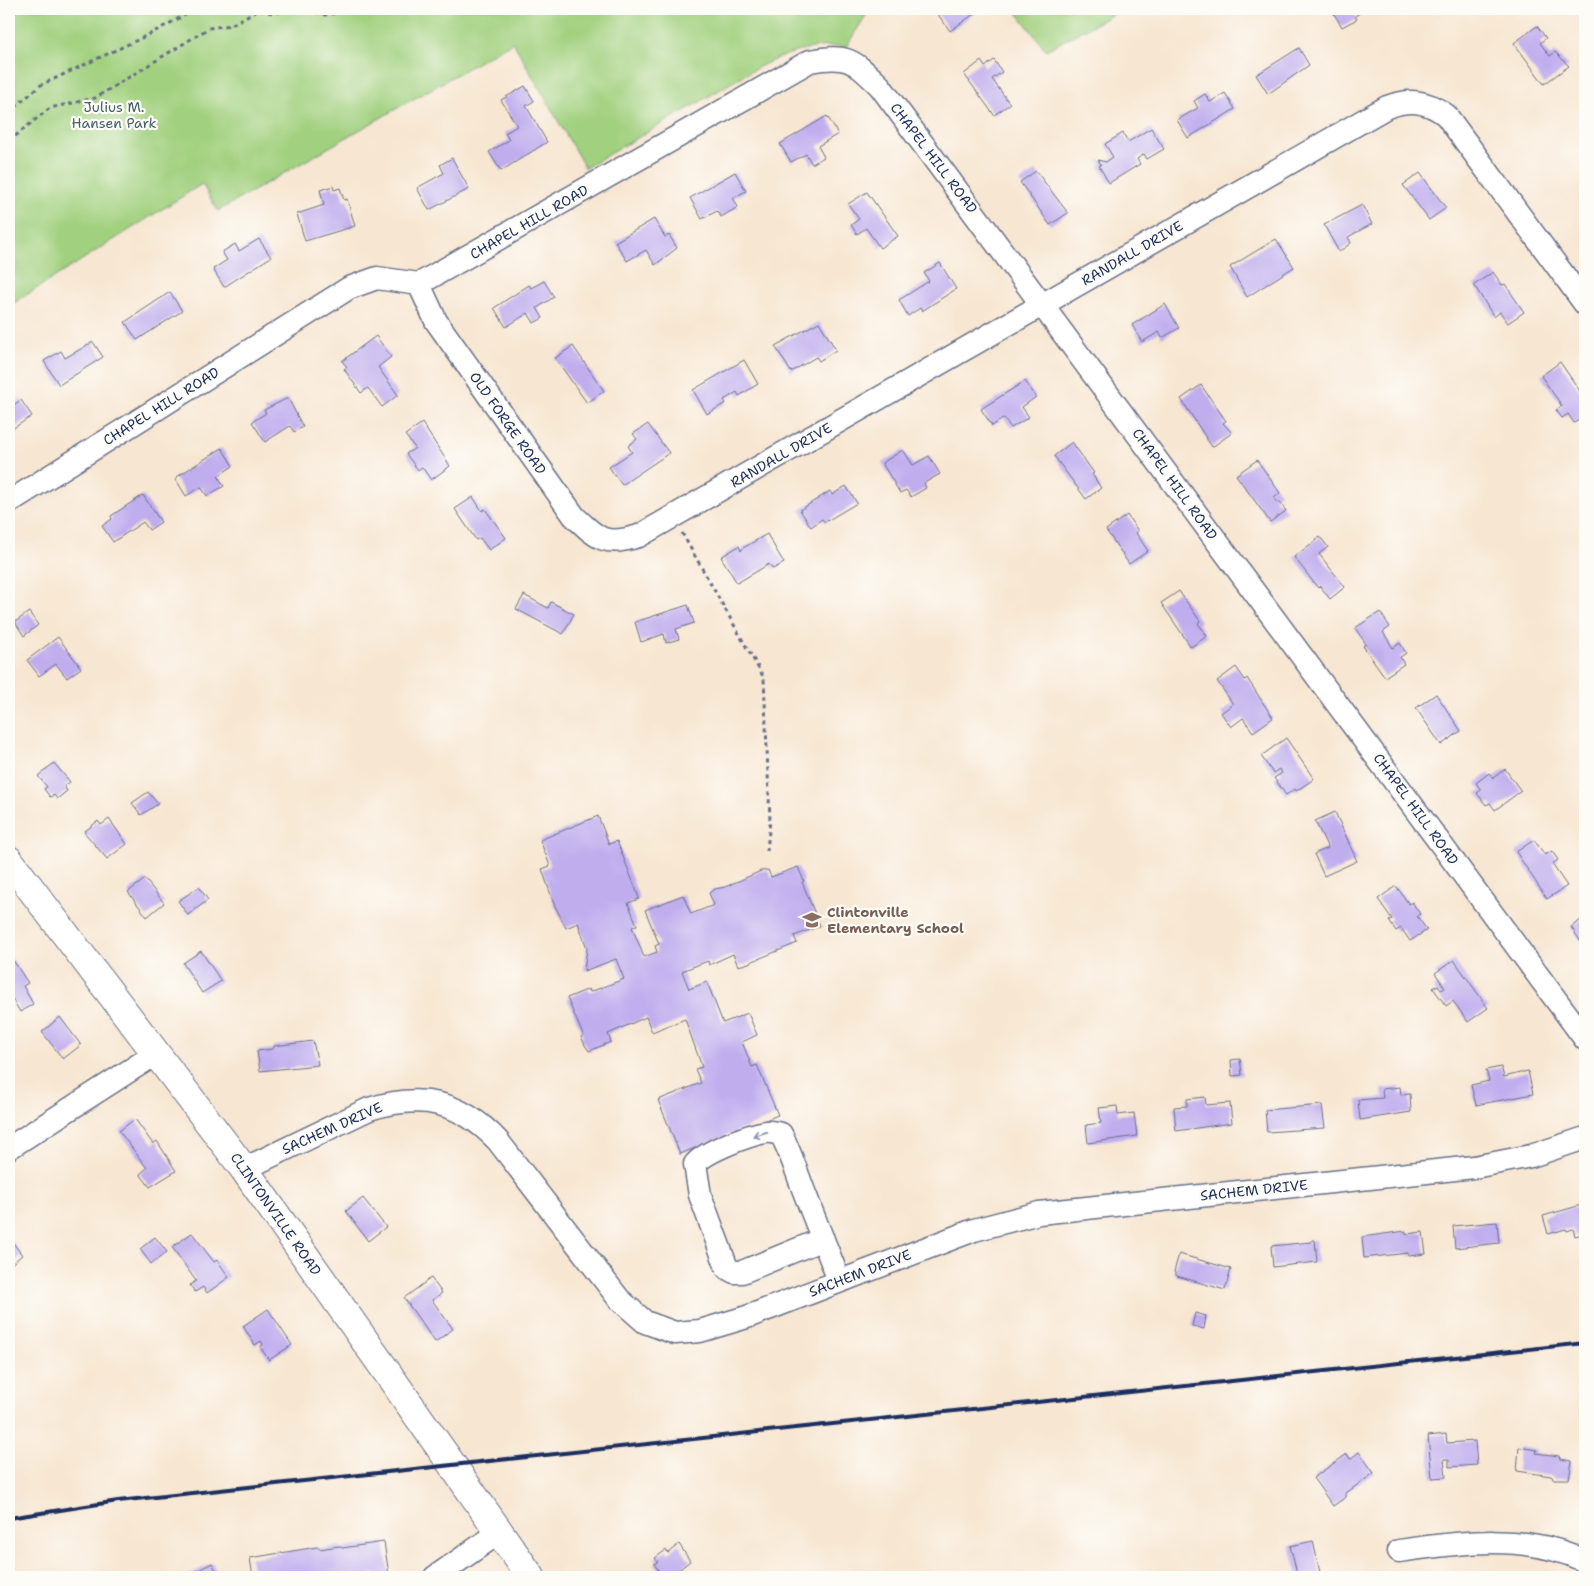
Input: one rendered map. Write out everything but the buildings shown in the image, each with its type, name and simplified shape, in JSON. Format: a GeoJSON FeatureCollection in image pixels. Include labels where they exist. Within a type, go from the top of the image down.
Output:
{"type":"FeatureCollection","features":[{"type":"Feature","properties":{"kind":"main road","name":"CLINTONVILLE ROAD"},"geometry":{"type":"LineString","coordinates":[[9,860],[244,1169],[530,1577]]}},
{"type":"Feature","properties":{"kind":"street","name":"CHAPEL HILL ROAD"},"geometry":{"type":"LineString","coordinates":[[9,502],[349,288],[377,278],[419,284],[810,60],[836,56],[858,65],[880,86],[1585,1039]]}},
{"type":"Feature","properties":{"kind":"street","name":"RANDALL DRIVE"},"geometry":{"type":"LineString","coordinates":[[616,542],[639,536],[1387,107],[1402,101],[1415,101],[1436,108],[1454,124],[1585,304]]}},
{"type":"Feature","properties":{"kind":"street","name":"OLD FORGE ROAD"},"geometry":{"type":"LineString","coordinates":[[419,284],[436,320],[574,516],[593,535],[616,542]]}},
{"type":"Feature","properties":{"kind":"street"},"geometry":{"type":"LineString","coordinates":[[9,1148],[157,1053]]}},
{"type":"Feature","properties":{"kind":"street","name":"SACHEM DRIVE"},"geometry":{"type":"LineString","coordinates":[[244,1169],[369,1110],[405,1101],[431,1102],[470,1116],[490,1132],[619,1299],[632,1313],[659,1328],[674,1333],[700,1331],[747,1317],[974,1230],[1040,1214],[1474,1167],[1531,1156],[1585,1138]]}},
{"type":"Feature","properties":{"kind":"street"},"geometry":{"type":"LineString","coordinates":[[823,1239],[742,1272],[734,1272],[727,1268],[700,1195],[695,1164],[699,1159],[720,1148],[767,1131],[781,1134],[792,1159],[823,1239],[839,1281]]}},
{"type":"Feature","properties":{"kind":"street"},"geometry":{"type":"LineString","coordinates":[[435,1577],[500,1532]]}},
{"type":"Feature","properties":{"kind":"street"},"geometry":{"type":"LineString","coordinates":[[1399,1551],[1455,1543],[1502,1542],[1532,1545],[1573,1555],[1585,1561]]}},
{"type":"Feature","properties":{"kind":"path"},"geometry":{"type":"LineString","coordinates":[[9,112],[41,85],[148,35],[196,9]]}},
{"type":"Feature","properties":{"kind":"path"},"geometry":{"type":"LineString","coordinates":[[9,141],[50,108],[96,98],[209,28],[231,26],[256,10],[273,13],[302,9],[326,15],[355,9]]}},
{"type":"Feature","properties":{"kind":"path"},"geometry":{"type":"LineString","coordinates":[[682,533],[764,678],[770,820],[767,851]]}},
{"type":"Feature","properties":{"kind":"green space","name":"Julius M. Hansen Park"},"geometry":{"type":"Polygon","coordinates":[[[9,9],[870,9],[846,47],[825,46],[804,50],[765,64],[585,168],[513,42],[218,211],[202,184],[9,306],[9,9]]]}},
{"type":"Feature","properties":{"kind":"green space"},"geometry":{"type":"Polygon","coordinates":[[[1014,9],[1123,9],[1046,50],[1014,9]]]}},
{"type":"Feature","properties":{"kind":"railway"},"geometry":{"type":"LineString","coordinates":[[9,1518],[118,1501],[1585,1343]]}},
{"type":"Feature","properties":{"kind":"place","name":"Clintonville Elementary School"},"geometry":{"type":"Point","coordinates":[812,920]}}]}
